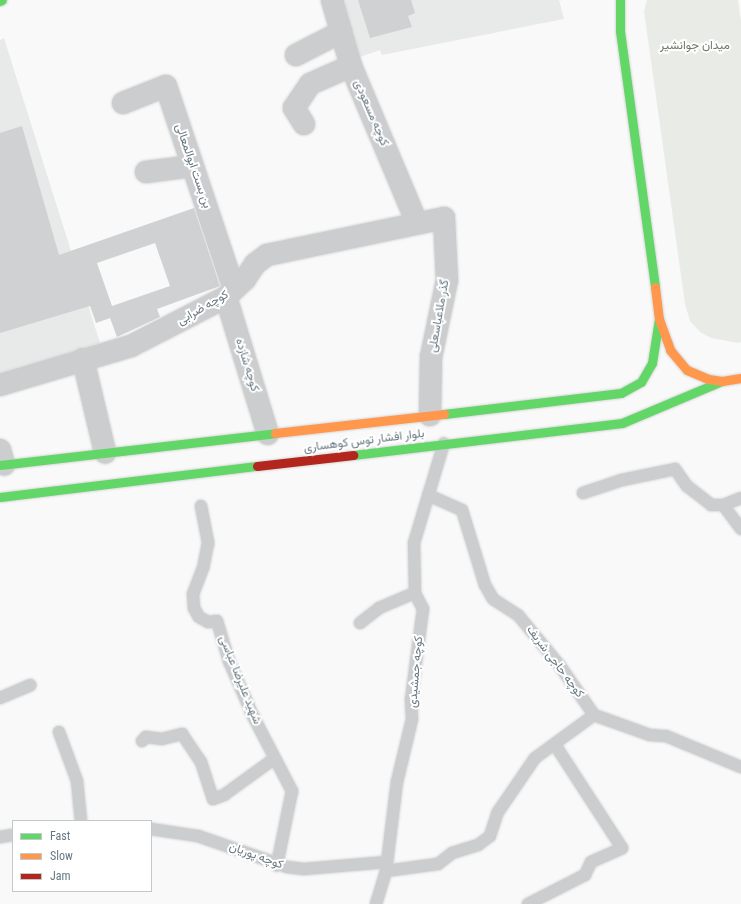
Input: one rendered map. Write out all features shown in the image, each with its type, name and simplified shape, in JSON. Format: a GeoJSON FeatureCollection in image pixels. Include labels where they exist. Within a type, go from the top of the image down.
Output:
{"type":"FeatureCollection","features":[{"type":"Feature","properties":{"kind":"main road"},"geometry":{"type":"LineString","coordinates":[[620,0],[620,31],[659,319],[670,350],[687,370],[708,379],[722,381],[741,378]]}},
{"type":"Feature","properties":{"kind":"main road","name":"بلوار افشار توس کوهساری"},"geometry":{"type":"LineString","coordinates":[[1,460],[106,452],[621,393],[642,382],[652,363],[659,319]]}},
{"type":"Feature","properties":{"kind":"main road","name":"بلوار افشار توس کوهساری"},"geometry":{"type":"LineString","coordinates":[[0,497],[622,423],[722,381]]}},
{"type":"Feature","properties":{"kind":"street","name":"کوچه مسعودی"},"geometry":{"type":"LineString","coordinates":[[332,0],[351,66],[417,223]]}},
{"type":"Feature","properties":{"kind":"street"},"geometry":{"type":"LineString","coordinates":[[296,55],[341,32]]}},
{"type":"Feature","properties":{"kind":"street"},"geometry":{"type":"LineString","coordinates":[[304,124],[294,108],[310,84],[351,66]]}},
{"type":"Feature","properties":{"kind":"street","name":"بن بست ابوالمعالی"},"geometry":{"type":"LineString","coordinates":[[123,103],[166,86],[192,166],[230,293]]}},
{"type":"Feature","properties":{"kind":"street"},"geometry":{"type":"LineString","coordinates":[[146,172],[192,166]]}},
{"type":"Feature","properties":{"kind":"street","name":"کوچه ضرابی"},"geometry":{"type":"LineString","coordinates":[[0,385],[83,359],[131,346],[230,293],[245,279],[255,264],[267,255],[444,218]]}},
{"type":"Feature","properties":{"kind":"street","name":"گذر ملاعباسعلی"},"geometry":{"type":"LineString","coordinates":[[430,415],[431,357],[447,280],[444,218]]}},
{"type":"Feature","properties":{"kind":"street","name":"کوچه شازده"},"geometry":{"type":"LineString","coordinates":[[230,293],[268,434]]}},
{"type":"Feature","properties":{"kind":"street"},"geometry":{"type":"LineString","coordinates":[[83,359],[106,452]]}},
{"type":"Feature","properties":{"kind":"lane","name":"کوچه جمشیدی"},"geometry":{"type":"LineString","coordinates":[[376,904],[387,866],[397,782],[412,719],[411,700],[423,609],[415,593],[414,543],[444,443]]}},
{"type":"Feature","properties":{"kind":"lane"},"geometry":{"type":"LineString","coordinates":[[583,493],[622,480],[675,469],[687,486],[711,505],[723,505],[741,498]]}},
{"type":"Feature","properties":{"kind":"lane","name":"کوچه حاجی شریف"},"geometry":{"type":"LineString","coordinates":[[428,495],[462,510],[485,585],[493,599],[518,615],[560,666],[594,715]]}},
{"type":"Feature","properties":{"kind":"lane"},"geometry":{"type":"LineString","coordinates":[[723,505],[741,529]]}},
{"type":"Feature","properties":{"kind":"lane","name":"شهید علیرضا عباسی"},"geometry":{"type":"LineString","coordinates":[[201,506],[208,543],[204,568],[193,594],[194,608],[199,617],[208,622],[216,621],[229,661],[274,759],[292,792],[277,865]]}},
{"type":"Feature","properties":{"kind":"lane"},"geometry":{"type":"LineString","coordinates":[[360,623],[379,608],[415,593]]}},
{"type":"Feature","properties":{"kind":"lane"},"geometry":{"type":"LineString","coordinates":[[0,698],[30,685]]}},
{"type":"Feature","properties":{"kind":"lane"},"geometry":{"type":"LineString","coordinates":[[594,715],[650,735],[666,736],[741,767]]}},
{"type":"Feature","properties":{"kind":"lane","name":"کوچه پوریان"},"geometry":{"type":"LineString","coordinates":[[152,829],[198,836],[277,865],[304,869],[438,864],[452,853],[478,845],[490,836],[498,812],[535,758],[594,715]]}},
{"type":"Feature","properties":{"kind":"lane"},"geometry":{"type":"LineString","coordinates":[[59,732],[77,781],[81,820]]}},
{"type":"Feature","properties":{"kind":"lane"},"geometry":{"type":"LineString","coordinates":[[142,741],[146,737],[162,739],[182,734],[201,762],[213,799],[224,795],[274,759]]}},
{"type":"Feature","properties":{"kind":"lane"},"geometry":{"type":"LineString","coordinates":[[528,904],[585,875],[591,862],[622,848],[554,745]]}},
{"type":"Feature","properties":{"kind":"lane"},"geometry":{"type":"LineString","coordinates":[[0,837],[12,835]]}},
{"type":"Feature","properties":{"kind":"shaded area"},"geometry":{"type":"Polygon","coordinates":[[[343,0],[559,0],[564,19],[382,55],[380,50],[360,57],[343,0]]]}},
{"type":"Feature","properties":{"kind":"shaded area"},"geometry":{"type":"Polygon","coordinates":[[[4,38],[100,343],[0,376],[0,40],[4,38]]]}},
{"type":"Feature","properties":{"kind":"green space","name":"میدان جوانشیر"},"geometry":{"type":"Polygon","coordinates":[[[647,0],[738,0],[741,21],[741,342],[739,343],[711,338],[700,332],[690,321],[685,304],[644,11],[647,0]]]}},
{"type":"Feature","properties":{"kind":"building"},"geometry":{"type":"Polygon","coordinates":[[[358,0],[411,0],[415,13],[408,16],[412,27],[370,38],[358,0]]]}},
{"type":"Feature","properties":{"kind":"building"},"geometry":{"type":"Polygon","coordinates":[[[22,126],[59,255],[194,208],[220,286],[157,309],[160,317],[117,337],[110,318],[96,323],[90,306],[0,333],[0,133],[22,126]],[[155,243],[97,263],[112,306],[170,286],[155,243]]]}},
{"type":"Feature","properties":{"kind":"traffic: fast"},"geometry":{"type":"LineString","coordinates":[[620,0],[620,31],[655,287]]}},
{"type":"Feature","properties":{"kind":"traffic: fast"},"geometry":{"type":"LineString","coordinates":[[444,414],[621,393],[641,382],[652,363],[659,319]]}},
{"type":"Feature","properties":{"kind":"traffic: fast"},"geometry":{"type":"LineString","coordinates":[[353,455],[622,423],[722,381]]}},
{"type":"Feature","properties":{"kind":"traffic: fast"},"geometry":{"type":"LineString","coordinates":[[0,465],[275,433]]}},
{"type":"Feature","properties":{"kind":"traffic: fast"},"geometry":{"type":"LineString","coordinates":[[0,497],[257,466]]}},
{"type":"Feature","properties":{"kind":"traffic: slow"},"geometry":{"type":"LineString","coordinates":[[655,287],[659,319],[670,350],[687,370],[708,379],[722,381],[741,378]]}},
{"type":"Feature","properties":{"kind":"traffic: slow"},"geometry":{"type":"LineString","coordinates":[[275,433],[444,414]]}},
{"type":"Feature","properties":{"kind":"traffic: jam"},"geometry":{"type":"LineString","coordinates":[[257,466],[353,455]]}}]}
